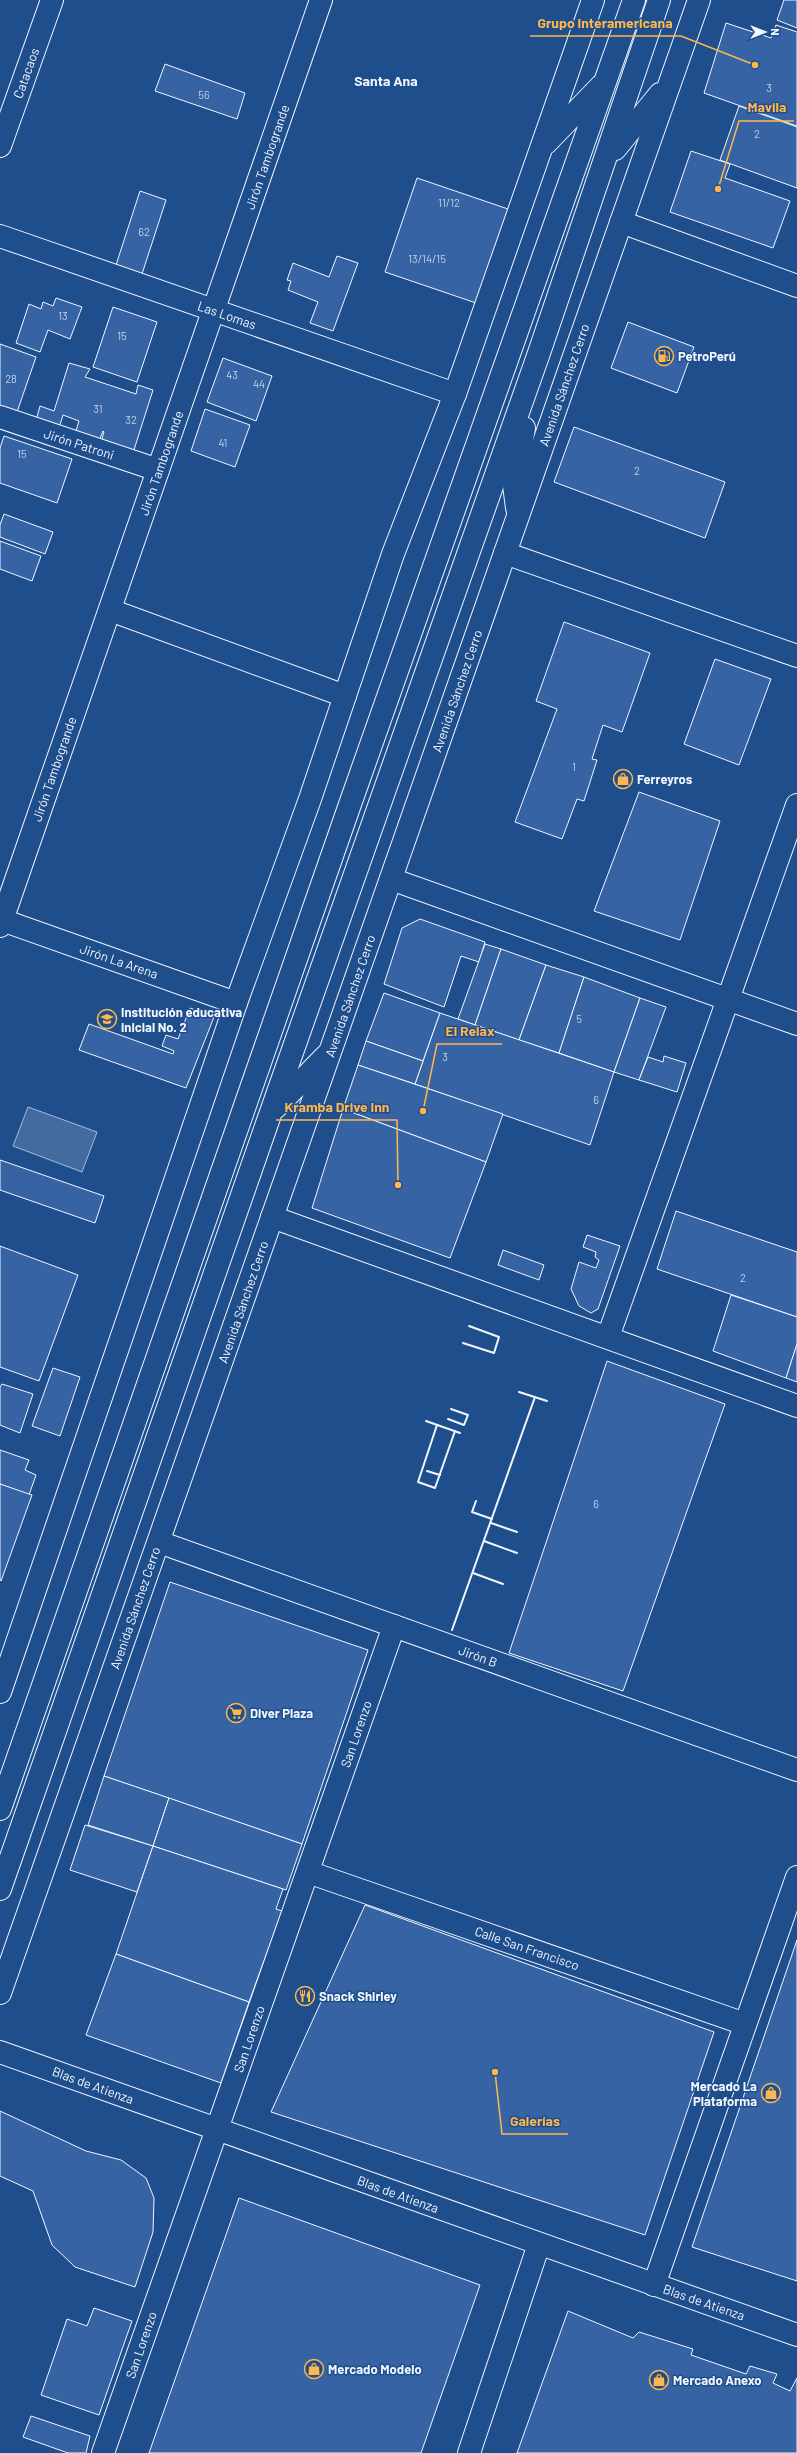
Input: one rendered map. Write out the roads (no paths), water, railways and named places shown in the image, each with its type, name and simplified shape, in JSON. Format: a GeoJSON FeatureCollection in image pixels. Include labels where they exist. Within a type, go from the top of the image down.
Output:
{"type":"FeatureCollection","features":[{"type":"Feature","properties":{"kind":"main road","name":"Catacaos"},"geometry":{"type":"LineString","coordinates":[[0,146],[52,0]]}},
{"type":"Feature","properties":{"kind":"main road","name":"Jirón Tambogrande"},"geometry":{"type":"LineString","coordinates":[[1,923],[321,0]]}},
{"type":"Feature","properties":{"kind":"main road"},"geometry":{"type":"LineString","coordinates":[[0,1692],[236,1003],[346,696],[393,554],[455,394],[593,0]]}},
{"type":"Feature","properties":{"kind":"main road"},"geometry":{"type":"LineString","coordinates":[[0,1809],[348,810],[634,0]]}},
{"type":"Feature","properties":{"kind":"main road"},"geometry":{"type":"LineString","coordinates":[[32,1902],[1,1887],[271,1112],[539,353],[606,160],[659,0]]}},
{"type":"Feature","properties":{"kind":"main road","name":"Avenida Sánchez Cerro"},"geometry":{"type":"LineString","coordinates":[[0,1993],[8,1944],[32,1902],[699,0]]}},
{"type":"Feature","properties":{"kind":"main road"},"geometry":{"type":"LineString","coordinates":[[541,147],[606,81]]}},
{"type":"Feature","properties":{"kind":"main road"},"geometry":{"type":"LineString","coordinates":[[606,160],[671,82]]}},
{"type":"Feature","properties":{"kind":"main road"},"geometry":{"type":"LineString","coordinates":[[621,222],[797,286]]}},
{"type":"Feature","properties":{"kind":"main road","name":"Las Lomas"},"geometry":{"type":"LineString","coordinates":[[0,236],[455,394]]}},
{"type":"Feature","properties":{"kind":"main road"},"geometry":{"type":"LineString","coordinates":[[518,518],[514,485],[539,353]]}},
{"type":"Feature","properties":{"kind":"main road","name":"Jirón Patroni"},"geometry":{"type":"LineString","coordinates":[[0,418],[158,470]]}},
{"type":"Feature","properties":{"kind":"main road"},"geometry":{"type":"LineString","coordinates":[[505,553],[797,656]]}},
{"type":"Feature","properties":{"kind":"main road"},"geometry":{"type":"LineString","coordinates":[[110,610],[346,696]]}},
{"type":"Feature","properties":{"kind":"main road"},"geometry":{"type":"LineString","coordinates":[[608,1338],[797,806]]}},
{"type":"Feature","properties":{"kind":"main road"},"geometry":{"type":"LineString","coordinates":[[391,879],[797,1024]]}},
{"type":"Feature","properties":{"kind":"main road","name":"Jirón La Arena"},"geometry":{"type":"LineString","coordinates":[[1,923],[236,1003]]}},
{"type":"Feature","properties":{"kind":"main road"},"geometry":{"type":"LineString","coordinates":[[271,1112],[331,1051]]}},
{"type":"Feature","properties":{"kind":"main road"},"geometry":{"type":"LineString","coordinates":[[272,1217],[797,1406]]}},
{"type":"Feature","properties":{"kind":"main road","name":"Jirón B"},"geometry":{"type":"LineString","coordinates":[[158,1542],[797,1770]]}},
{"type":"Feature","properties":{"kind":"main road","name":"San Lorenzo"},"geometry":{"type":"LineString","coordinates":[[103,2453],[394,1626]]}},
{"type":"Feature","properties":{"kind":"main road","name":"Calle San Francisco"},"geometry":{"type":"LineString","coordinates":[[308,1872],[745,2024]]}},
{"type":"Feature","properties":{"kind":"main road"},"geometry":{"type":"LineString","coordinates":[[654,2285],[797,1877]]}},
{"type":"Feature","properties":{"kind":"main road","name":"Blas de Atienza"},"geometry":{"type":"LineString","coordinates":[[0,2052],[797,2335]]}},
{"type":"Feature","properties":{"kind":"main road"},"geometry":{"type":"LineString","coordinates":[[469,2453],[539,2244]]}},
{"type":"Feature","properties":{"kind":"water"},"geometry":{"type":"Polygon","coordinates":[[[28,1107],[97,1132],[82,1172],[13,1146],[28,1107]]]}},
{"type":"Feature","properties":{"kind":"place","name":"Grupo Interamericana"},"geometry":{"type":"Point","coordinates":[755,65]}},
{"type":"Feature","properties":{"kind":"place","name":"Mavila"},"geometry":{"type":"Point","coordinates":[718,189]}},
{"type":"Feature","properties":{"kind":"place","name":"PetroPerú"},"geometry":{"type":"Point","coordinates":[664,356]}},
{"type":"Feature","properties":{"kind":"place","name":"Ferreyros"},"geometry":{"type":"Point","coordinates":[623,779]}},
{"type":"Feature","properties":{"kind":"place","name":"Institución educativa inicial No. 2"},"geometry":{"type":"Point","coordinates":[107,1019]}},
{"type":"Feature","properties":{"kind":"place","name":"El Relax"},"geometry":{"type":"Point","coordinates":[423,1111]}},
{"type":"Feature","properties":{"kind":"place","name":"Kramba Drive Inn"},"geometry":{"type":"Point","coordinates":[398,1185]}},
{"type":"Feature","properties":{"kind":"place","name":"Diver Plaza"},"geometry":{"type":"Point","coordinates":[236,1713]}},
{"type":"Feature","properties":{"kind":"place","name":"Snack Shirley"},"geometry":{"type":"Point","coordinates":[305,1996]}},
{"type":"Feature","properties":{"kind":"place","name":"Galerías"},"geometry":{"type":"Point","coordinates":[495,2072]}},
{"type":"Feature","properties":{"kind":"place","name":"Mercado La Plataforma"},"geometry":{"type":"Point","coordinates":[771,2093]}},
{"type":"Feature","properties":{"kind":"place","name":"Mercado Modelo"},"geometry":{"type":"Point","coordinates":[314,2369]}},
{"type":"Feature","properties":{"kind":"place","name":"Mercado Anexo"},"geometry":{"type":"Point","coordinates":[659,2380]}},
{"type":"Feature","properties":{"kind":"district","name":"Santa Ana"},"geometry":{"type":"Point","coordinates":[386,80]}}]}
